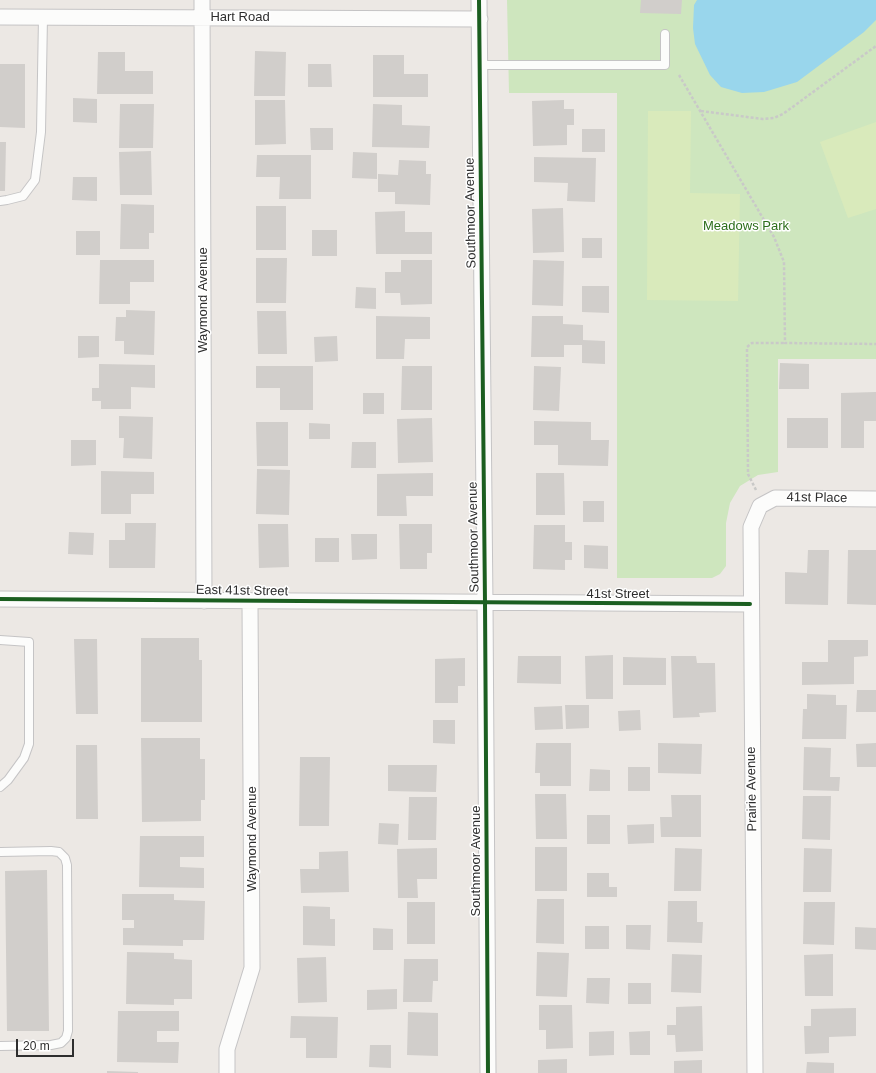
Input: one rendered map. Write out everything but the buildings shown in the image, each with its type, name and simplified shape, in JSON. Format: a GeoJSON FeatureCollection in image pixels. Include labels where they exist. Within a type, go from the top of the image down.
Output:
{"type":"FeatureCollection","features":[{"type":"Feature","properties":{"kind":"street","name":"Waymond Avenue"},"geometry":{"type":"LineString","coordinates":[[202,0],[204,601]]}},
{"type":"Feature","properties":{"kind":"street","name":"Southmoor Avenue"},"geometry":{"type":"LineString","coordinates":[[479,0],[488,1073]]}},
{"type":"Feature","properties":{"kind":"street","name":"Hart Road"},"geometry":{"type":"LineString","coordinates":[[0,17],[480,19]]}},
{"type":"Feature","properties":{"kind":"street","name":"41st Place"},"geometry":{"type":"LineString","coordinates":[[761,505],[775,498],[876,499]]}},
{"type":"Feature","properties":{"kind":"street","name":"Prairie Avenue"},"geometry":{"type":"LineString","coordinates":[[755,1073],[750,604],[751,527],[761,505]]}},
{"type":"Feature","properties":{"kind":"street","name":"East 41st Street"},"geometry":{"type":"LineString","coordinates":[[0,599],[485,603]]}},
{"type":"Feature","properties":{"kind":"street","name":"Waymond Avenue"},"geometry":{"type":"LineString","coordinates":[[227,1073],[227,1049],[252,968],[250,602]]}},
{"type":"Feature","properties":{"kind":"street","name":"41st Street"},"geometry":{"type":"LineString","coordinates":[[485,603],[750,604]]}},
{"type":"Feature","properties":{"kind":"lane"},"geometry":{"type":"LineString","coordinates":[[0,201],[23,196],[35,180],[41,132],[43,17]]}},
{"type":"Feature","properties":{"kind":"lane"},"geometry":{"type":"LineString","coordinates":[[480,65],[665,65],[665,34]]}},
{"type":"Feature","properties":{"kind":"lane"},"geometry":{"type":"LineString","coordinates":[[0,640],[29,642],[29,744],[24,758],[8,780],[0,787]]}},
{"type":"Feature","properties":{"kind":"lane"},"geometry":{"type":"LineString","coordinates":[[0,852],[51,851],[59,852],[65,858],[67,865],[68,1031],[66,1038],[61,1043],[51,1045],[0,1046]]}},
{"type":"Feature","properties":{"kind":"path"},"geometry":{"type":"LineString","coordinates":[[700,111],[754,116],[763,119],[774,118],[783,114],[876,46]]}},
{"type":"Feature","properties":{"kind":"path"},"geometry":{"type":"LineString","coordinates":[[680,75],[774,237],[784,262],[785,343]]}},
{"type":"Feature","properties":{"kind":"path"},"geometry":{"type":"LineString","coordinates":[[761,505],[748,474],[747,347],[752,343],[876,344]]}},
{"type":"Feature","properties":{"kind":"green space","name":"Meadows Park"},"geometry":{"type":"Polygon","coordinates":[[[507,0],[876,0],[876,359],[778,359],[778,472],[758,475],[740,486],[730,503],[726,523],[726,566],[720,574],[712,578],[617,578],[617,93],[509,93],[507,0]]]}},
{"type":"Feature","properties":{"kind":"green space"},"geometry":{"type":"Polygon","coordinates":[[[648,111],[691,111],[690,193],[740,194],[738,301],[647,300],[648,111]]]}},
{"type":"Feature","properties":{"kind":"green space"},"geometry":{"type":"Polygon","coordinates":[[[876,122],[876,209],[848,218],[820,142],[876,122]]]}},
{"type":"Feature","properties":{"kind":"water"},"geometry":{"type":"Polygon","coordinates":[[[697,0],[876,0],[876,20],[864,32],[797,82],[764,92],[742,93],[721,87],[710,75],[695,44],[693,28],[694,5],[697,0]]]}},
{"type":"Feature","properties":{"kind":"cycle path"},"geometry":{"type":"LineString","coordinates":[[479,0],[488,1073]]}},
{"type":"Feature","properties":{"kind":"cycle path"},"geometry":{"type":"LineString","coordinates":[[0,599],[750,604]]}}]}
